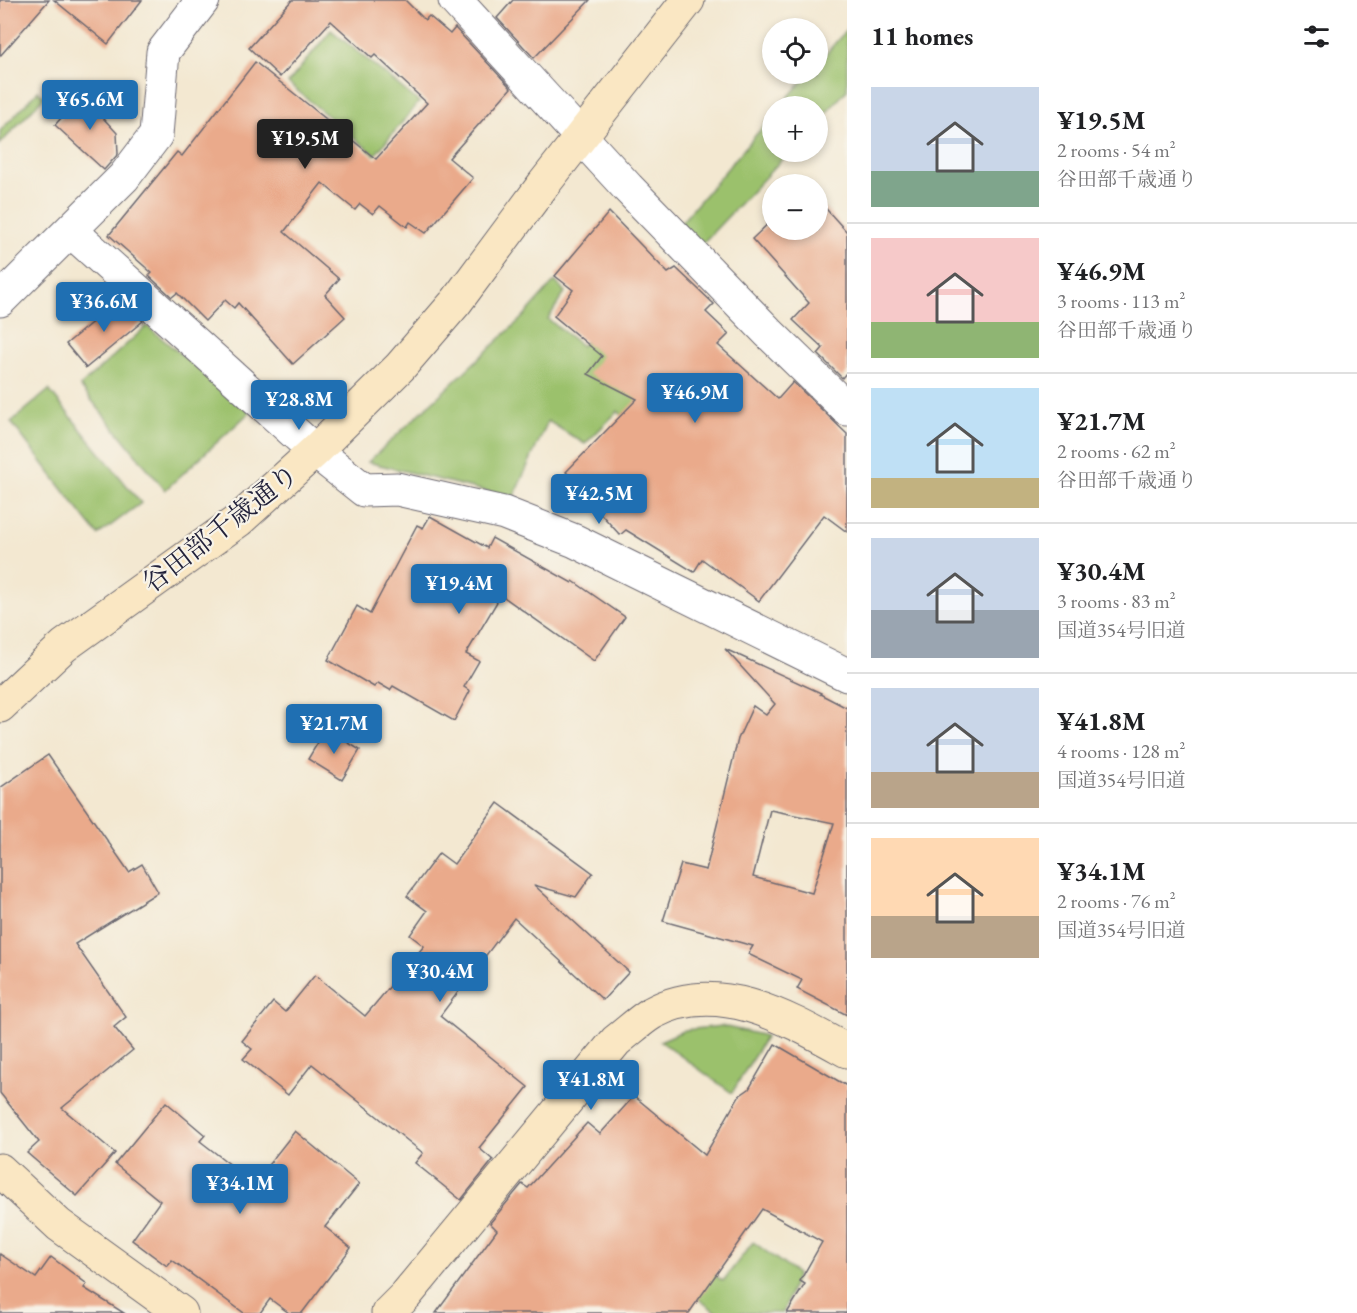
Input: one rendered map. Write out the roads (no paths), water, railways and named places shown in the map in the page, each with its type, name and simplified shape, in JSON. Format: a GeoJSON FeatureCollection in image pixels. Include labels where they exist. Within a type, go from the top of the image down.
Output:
{"type":"FeatureCollection","features":[{"type":"Feature","properties":{"kind":"street"},"geometry":{"type":"LineString","coordinates":[[0,300],[124,177],[156,135],[163,52],[203,0]]}},
{"type":"Feature","properties":{"kind":"street"},"geometry":{"type":"LineString","coordinates":[[454,0],[669,231],[847,409]]}},
{"type":"Feature","properties":{"kind":"street","name":"谷田部千歳通り"},"geometry":{"type":"LineString","coordinates":[[0,706],[64,646],[239,520],[315,451],[400,367],[456,302],[543,185],[688,0]]}},
{"type":"Feature","properties":{"kind":"street"},"geometry":{"type":"LineString","coordinates":[[70,231],[315,451],[364,490],[396,489],[504,513],[575,541],[847,675]]}},
{"type":"Feature","properties":{"kind":"street"},"geometry":{"type":"LineString","coordinates":[[388,1313],[406,1295],[616,1041],[652,1014],[677,1003],[706,998],[738,1003],[771,1012],[847,1051]]}},
{"type":"Feature","properties":{"kind":"street"},"geometry":{"type":"LineString","coordinates":[[0,1170],[59,1224],[182,1313]]}}]}
